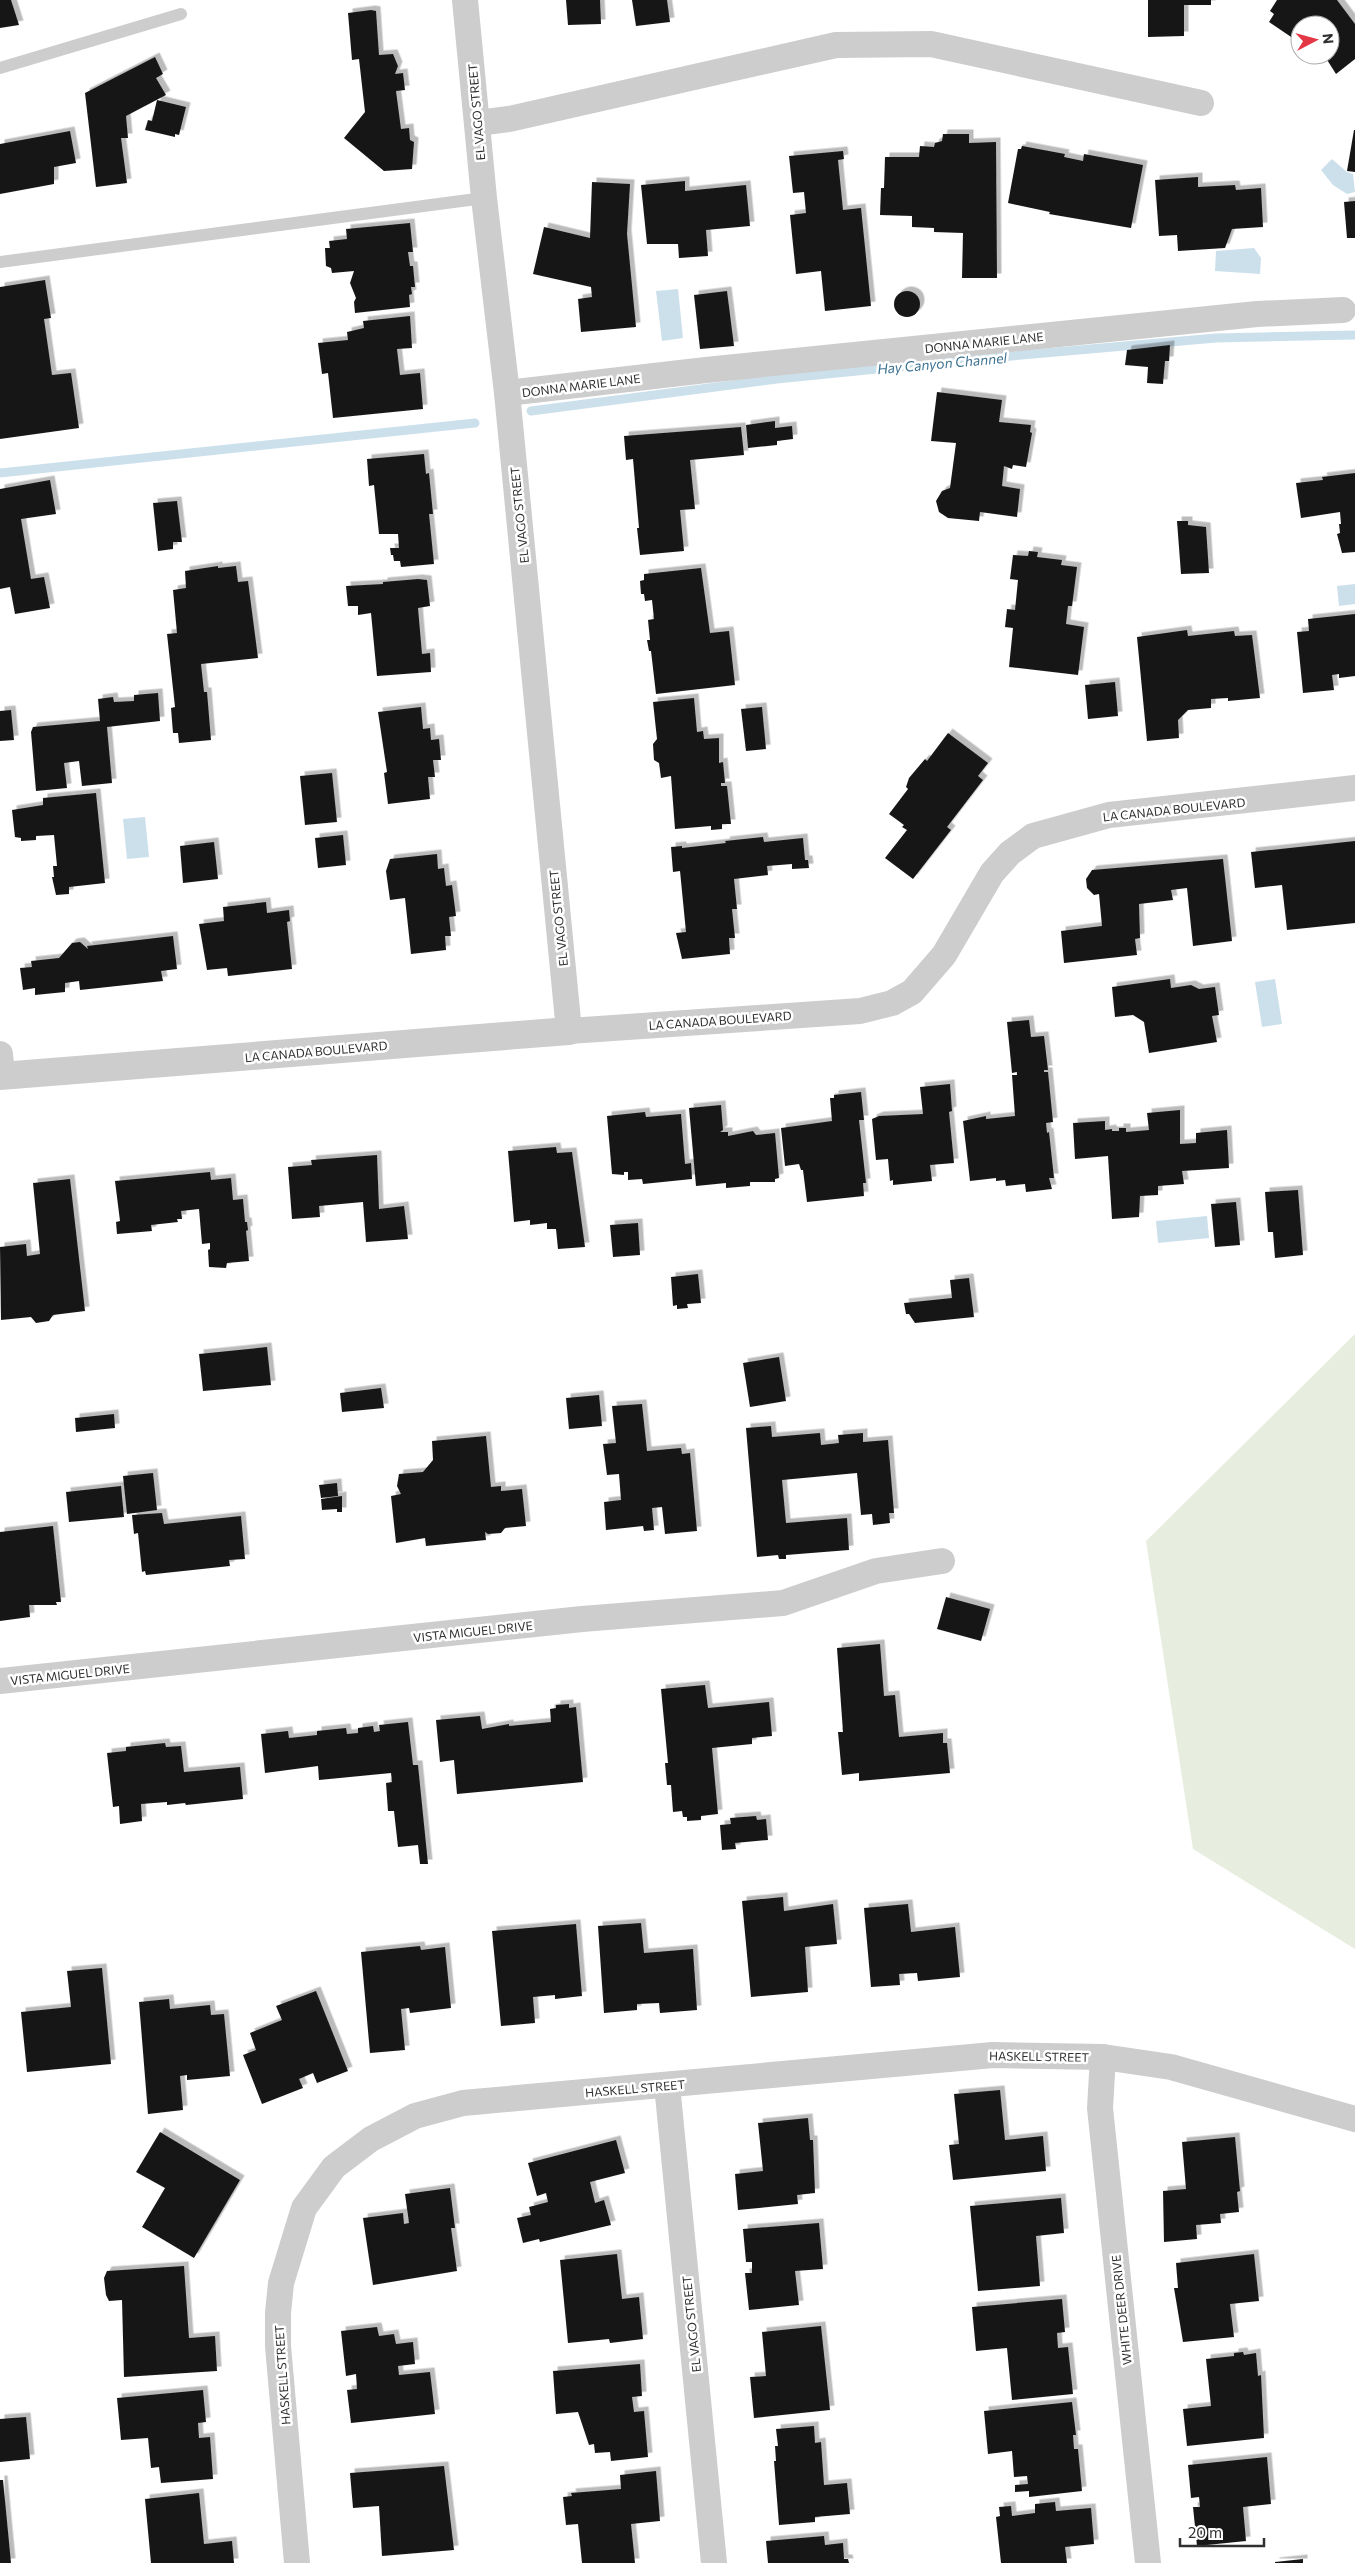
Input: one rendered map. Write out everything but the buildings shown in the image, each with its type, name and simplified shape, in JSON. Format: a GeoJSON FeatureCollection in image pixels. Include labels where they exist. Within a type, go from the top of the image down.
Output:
{"type":"FeatureCollection","features":[{"type":"Feature","properties":{"kind":"street","name":"EL VAGO STREET"},"geometry":{"type":"LineString","coordinates":[[466,0],[484,198],[507,393],[569,1031]]}},
{"type":"Feature","properties":{"kind":"street"},"geometry":{"type":"LineString","coordinates":[[478,123],[509,119],[836,45],[931,44],[1201,103]]}},
{"type":"Feature","properties":{"kind":"street","name":"DONNA MARIE LANE"},"geometry":{"type":"LineString","coordinates":[[507,393],[706,370],[1257,314],[1342,310]]}},
{"type":"Feature","properties":{"kind":"street","name":"LA CANADA BOULEVARD"},"geometry":{"type":"LineString","coordinates":[[0,1069],[860,1011],[892,1003],[912,992],[944,954],[992,873],[1010,853],[1033,836],[1109,815],[1355,788]]}},
{"type":"Feature","properties":{"kind":"street","name":"VISTA MIGUEL DRIVE"},"geometry":{"type":"LineString","coordinates":[[0,1681],[582,1619],[783,1603],[876,1571],[942,1561]]}},
{"type":"Feature","properties":{"kind":"street","name":"HASKELL STREET"},"geometry":{"type":"LineString","coordinates":[[297,2563],[278,2346],[281,2283],[304,2208],[334,2167],[371,2139],[415,2116],[463,2103],[993,2054],[1102,2057],[1171,2067],[1355,2118]]}},
{"type":"Feature","properties":{"kind":"street","name":"WHITE DEER DRIVE"},"geometry":{"type":"LineString","coordinates":[[1102,2057],[1100,2108],[1148,2563]]}},
{"type":"Feature","properties":{"kind":"street","name":"EL VAGO STREET"},"geometry":{"type":"LineString","coordinates":[[667,2085],[714,2563]]}},
{"type":"Feature","properties":{"kind":"lane"},"geometry":{"type":"LineString","coordinates":[[0,68],[181,14]]}},
{"type":"Feature","properties":{"kind":"lane"},"geometry":{"type":"LineString","coordinates":[[0,262],[484,198]]}},
{"type":"Feature","properties":{"kind":"shaded area"},"geometry":{"type":"Polygon","coordinates":[[[1355,1334],[1355,1949],[1193,1849],[1146,1541],[1355,1334]]]}},
{"type":"Feature","properties":{"kind":"water"},"geometry":{"type":"Polygon","coordinates":[[[1332,159],[1347,172],[1353,174],[1355,192],[1347,194],[1333,185],[1321,170],[1332,159]]]}},
{"type":"Feature","properties":{"kind":"water"},"geometry":{"type":"Polygon","coordinates":[[[1254,248],[1261,258],[1260,274],[1215,271],[1216,251],[1254,248]]]}},
{"type":"Feature","properties":{"kind":"water"},"geometry":{"type":"Polygon","coordinates":[[[678,289],[683,338],[662,341],[656,291],[678,289]]]}},
{"type":"Feature","properties":{"kind":"water"},"geometry":{"type":"Polygon","coordinates":[[[1355,584],[1355,604],[1339,606],[1337,586],[1355,584]]]}},
{"type":"Feature","properties":{"kind":"water"},"geometry":{"type":"Polygon","coordinates":[[[145,817],[149,857],[127,859],[123,819],[145,817]]]}},
{"type":"Feature","properties":{"kind":"water"},"geometry":{"type":"Polygon","coordinates":[[[1275,979],[1282,1024],[1262,1027],[1255,982],[1275,979]]]}},
{"type":"Feature","properties":{"kind":"water"},"geometry":{"type":"Polygon","coordinates":[[[1207,1216],[1209,1238],[1158,1243],[1156,1221],[1207,1216]]]}},
{"type":"Feature","properties":{"kind":"waterway","name":"Hay Canyon Channel"},"geometry":{"type":"LineString","coordinates":[[531,411],[777,379],[977,359],[1216,338],[1355,335]]}},
{"type":"Feature","properties":{"kind":"waterway"},"geometry":{"type":"LineString","coordinates":[[0,473],[475,423]]}}]}
